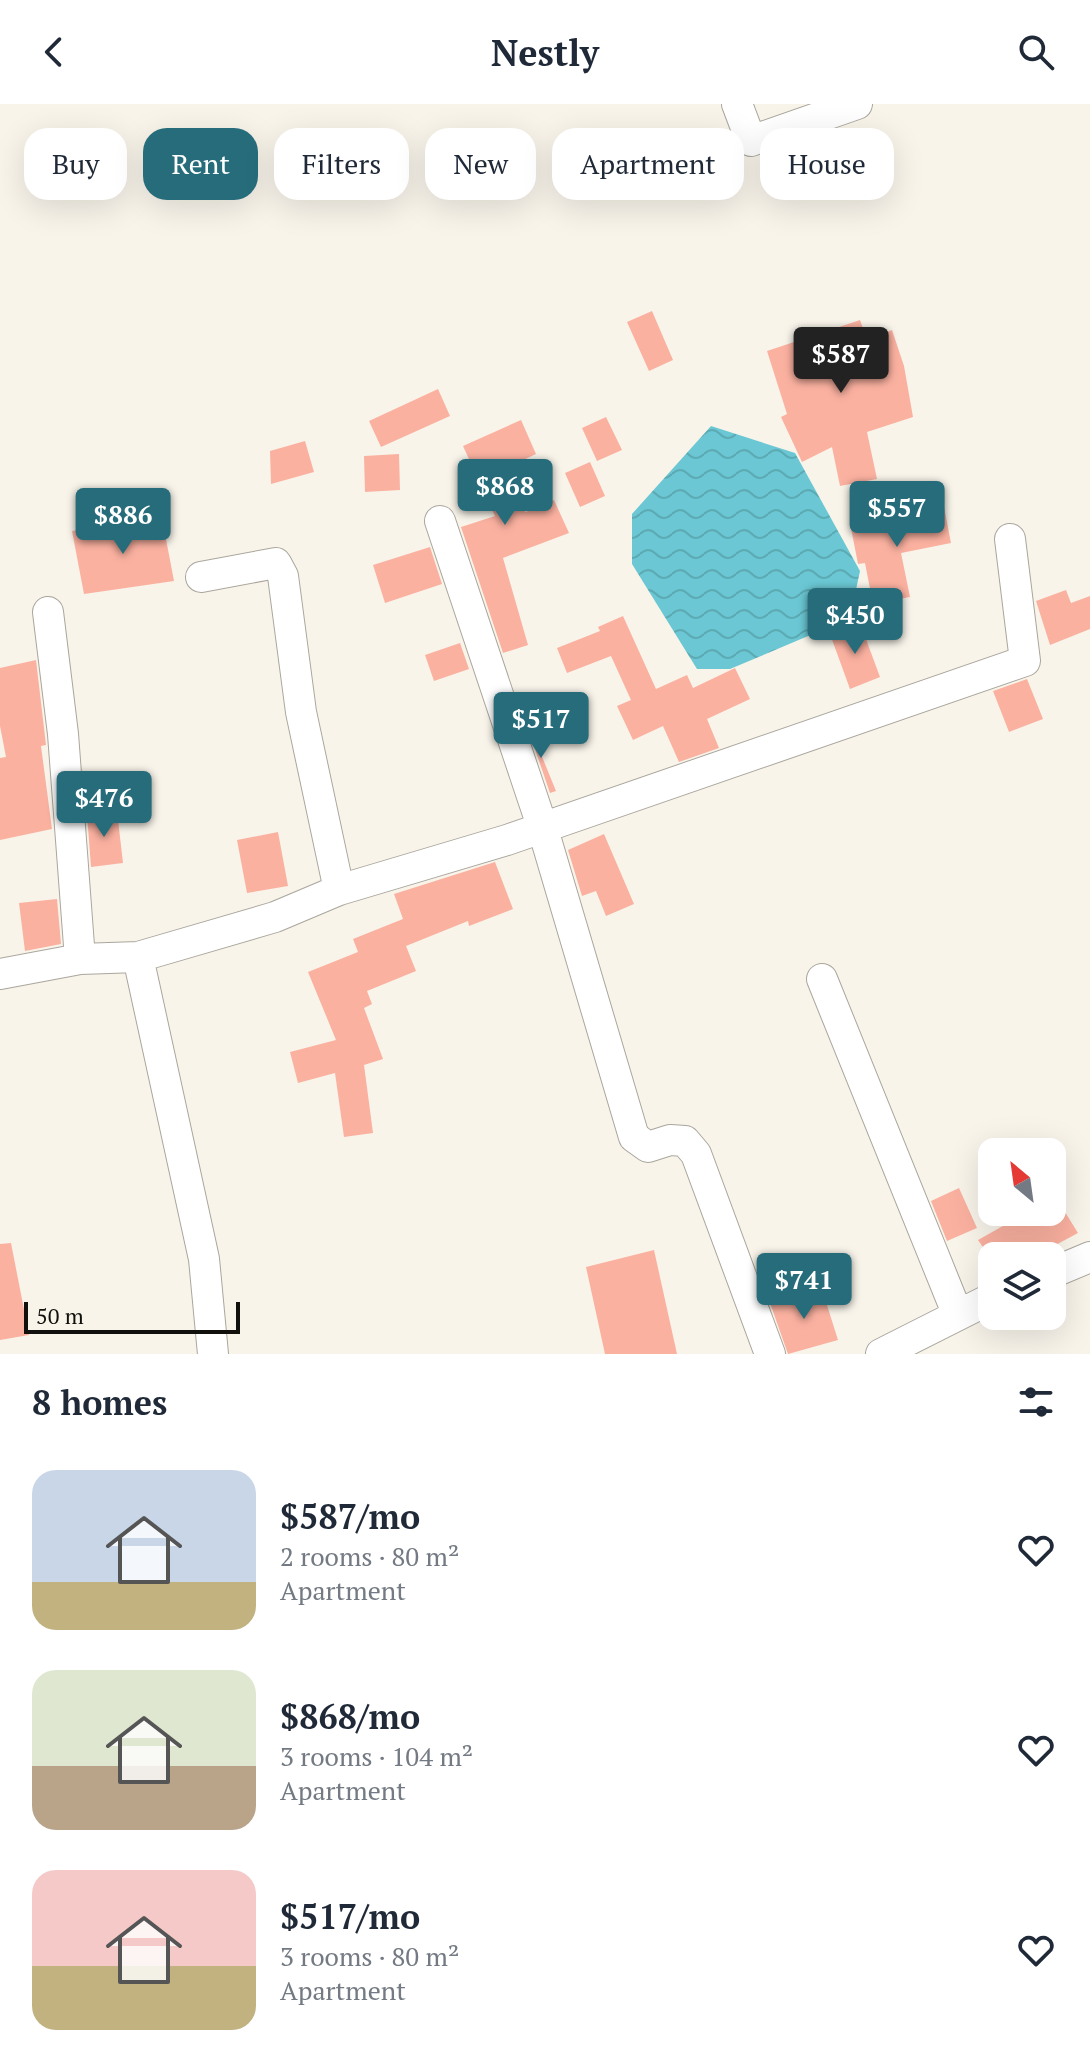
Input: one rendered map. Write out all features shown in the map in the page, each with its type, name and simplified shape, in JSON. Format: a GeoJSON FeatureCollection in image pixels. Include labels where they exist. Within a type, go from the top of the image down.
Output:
{"type":"FeatureCollection","features":[{"type":"Feature","properties":{"kind":"street"},"geometry":{"type":"LineString","coordinates":[[737,104],[751,141],[857,104]]}},
{"type":"Feature","properties":{"kind":"street"},"geometry":{"type":"LineString","coordinates":[[440,521],[542,826],[634,1137],[648,1147],[670,1140],[685,1141],[696,1154],[770,1354]]}},
{"type":"Feature","properties":{"kind":"street"},"geometry":{"type":"LineString","coordinates":[[0,974],[80,959],[138,957],[275,917],[339,890],[542,826],[1025,661],[1010,539]]}},
{"type":"Feature","properties":{"kind":"street"},"geometry":{"type":"LineString","coordinates":[[201,577],[276,563],[283,576],[301,712],[339,890]]}},
{"type":"Feature","properties":{"kind":"street"},"geometry":{"type":"LineString","coordinates":[[48,612],[63,734],[80,959]]}},
{"type":"Feature","properties":{"kind":"street"},"geometry":{"type":"LineString","coordinates":[[138,957],[204,1259],[213,1354]]}},
{"type":"Feature","properties":{"kind":"street"},"geometry":{"type":"LineString","coordinates":[[822,979],[957,1313]]}},
{"type":"Feature","properties":{"kind":"street"},"geometry":{"type":"LineString","coordinates":[[1066,1267],[1090,1257]]}},
{"type":"Feature","properties":{"kind":"street"},"geometry":{"type":"LineString","coordinates":[[881,1354],[978,1304]]}},
{"type":"Feature","properties":{"kind":"water"},"geometry":{"type":"Polygon","coordinates":[[[711,426],[795,453],[860,571],[854,599],[827,628],[730,669],[697,669],[632,564],[632,514],[711,426]]]}},
{"type":"Feature","properties":{"kind":"building"},"geometry":{"type":"Polygon","coordinates":[[[652,311],[673,360],[649,371],[627,322],[652,311]]]}},
{"type":"Feature","properties":{"kind":"building"},"geometry":{"type":"Polygon","coordinates":[[[860,320],[867,339],[892,330],[904,366],[913,417],[867,432],[877,479],[840,486],[832,447],[802,462],[781,417],[787,414],[767,351],[860,320]]]}},
{"type":"Feature","properties":{"kind":"building"},"geometry":{"type":"Polygon","coordinates":[[[438,389],[450,416],[381,447],[369,421],[438,389]]]}},
{"type":"Feature","properties":{"kind":"building"},"geometry":{"type":"Polygon","coordinates":[[[606,417],[622,450],[597,461],[582,428],[606,417]]]}},
{"type":"Feature","properties":{"kind":"building"},"geometry":{"type":"Polygon","coordinates":[[[521,420],[536,454],[504,469],[521,509],[526,512],[554,500],[569,533],[503,558],[528,645],[503,653],[461,527],[495,516],[463,446],[521,420]]]}},
{"type":"Feature","properties":{"kind":"building"},"geometry":{"type":"Polygon","coordinates":[[[305,441],[314,472],[271,484],[270,451],[305,441]]]}},
{"type":"Feature","properties":{"kind":"building"},"geometry":{"type":"Polygon","coordinates":[[[399,454],[400,490],[365,492],[364,456],[399,454]]]}},
{"type":"Feature","properties":{"kind":"building"},"geometry":{"type":"Polygon","coordinates":[[[590,462],[605,496],[580,507],[565,473],[590,462]]]}},
{"type":"Feature","properties":{"kind":"building"},"geometry":{"type":"Polygon","coordinates":[[[944,507],[951,543],[901,553],[910,597],[873,604],[865,563],[858,564],[851,528],[944,507]]]}},
{"type":"Feature","properties":{"kind":"building"},"geometry":{"type":"Polygon","coordinates":[[[162,518],[174,581],[84,594],[72,531],[162,518]]]}},
{"type":"Feature","properties":{"kind":"building"},"geometry":{"type":"Polygon","coordinates":[[[430,547],[442,584],[385,603],[373,565],[430,547]]]}},
{"type":"Feature","properties":{"kind":"building"},"geometry":{"type":"Polygon","coordinates":[[[1066,590],[1071,603],[1090,596],[1090,629],[1050,645],[1036,601],[1066,590]]]}},
{"type":"Feature","properties":{"kind":"building"},"geometry":{"type":"Polygon","coordinates":[[[623,616],[656,689],[687,675],[693,688],[735,668],[750,699],[707,719],[719,748],[679,762],[663,726],[633,740],[617,706],[631,700],[611,656],[567,673],[557,648],[600,631],[598,627],[623,616]]]}},
{"type":"Feature","properties":{"kind":"building"},"geometry":{"type":"Polygon","coordinates":[[[860,623],[880,677],[850,689],[830,634],[860,623]]]}},
{"type":"Feature","properties":{"kind":"building"},"geometry":{"type":"Polygon","coordinates":[[[460,643],[469,669],[434,681],[425,655],[460,643]]]}},
{"type":"Feature","properties":{"kind":"building"},"geometry":{"type":"Polygon","coordinates":[[[36,660],[46,745],[41,746],[52,829],[0,840],[0,758],[6,757],[0,726],[0,668],[36,660]]]}},
{"type":"Feature","properties":{"kind":"building"},"geometry":{"type":"Polygon","coordinates":[[[1027,679],[1043,719],[1009,732],[993,691],[1027,679]]]}},
{"type":"Feature","properties":{"kind":"building"},"geometry":{"type":"Polygon","coordinates":[[[523,710],[556,791],[550,793],[523,710]]]}},
{"type":"Feature","properties":{"kind":"building"},"geometry":{"type":"Polygon","coordinates":[[[117,811],[123,863],[91,867],[87,814],[117,811]]]}},
{"type":"Feature","properties":{"kind":"building"},"geometry":{"type":"Polygon","coordinates":[[[278,832],[288,886],[247,893],[237,840],[278,832]]]}},
{"type":"Feature","properties":{"kind":"building"},"geometry":{"type":"Polygon","coordinates":[[[604,834],[634,904],[606,916],[596,891],[582,896],[568,850],[604,834]]]}},
{"type":"Feature","properties":{"kind":"building"},"geometry":{"type":"Polygon","coordinates":[[[495,862],[513,909],[469,926],[468,921],[406,946],[416,971],[367,991],[372,1004],[364,1008],[383,1059],[364,1065],[373,1133],[344,1137],[335,1073],[298,1083],[290,1052],[336,1040],[308,972],[358,952],[353,939],[403,919],[394,894],[495,862]]]}},
{"type":"Feature","properties":{"kind":"building"},"geometry":{"type":"Polygon","coordinates":[[[57,899],[61,944],[25,951],[19,903],[57,899]]]}},
{"type":"Feature","properties":{"kind":"building"},"geometry":{"type":"Polygon","coordinates":[[[959,1188],[977,1228],[947,1241],[931,1201],[959,1188]]]}},
{"type":"Feature","properties":{"kind":"building"},"geometry":{"type":"Polygon","coordinates":[[[1066,1214],[1078,1233],[1061,1242],[978,1240],[1003,1226],[1066,1226],[1066,1214]]]}},
{"type":"Feature","properties":{"kind":"building"},"geometry":{"type":"Polygon","coordinates":[[[11,1243],[29,1335],[0,1340],[0,1244],[11,1243]]]}},
{"type":"Feature","properties":{"kind":"building"},"geometry":{"type":"Polygon","coordinates":[[[654,1250],[677,1354],[605,1354],[586,1267],[654,1250]]]}},
{"type":"Feature","properties":{"kind":"building"},"geometry":{"type":"Polygon","coordinates":[[[821,1286],[838,1340],[788,1354],[770,1303],[821,1286]]]}}]}
